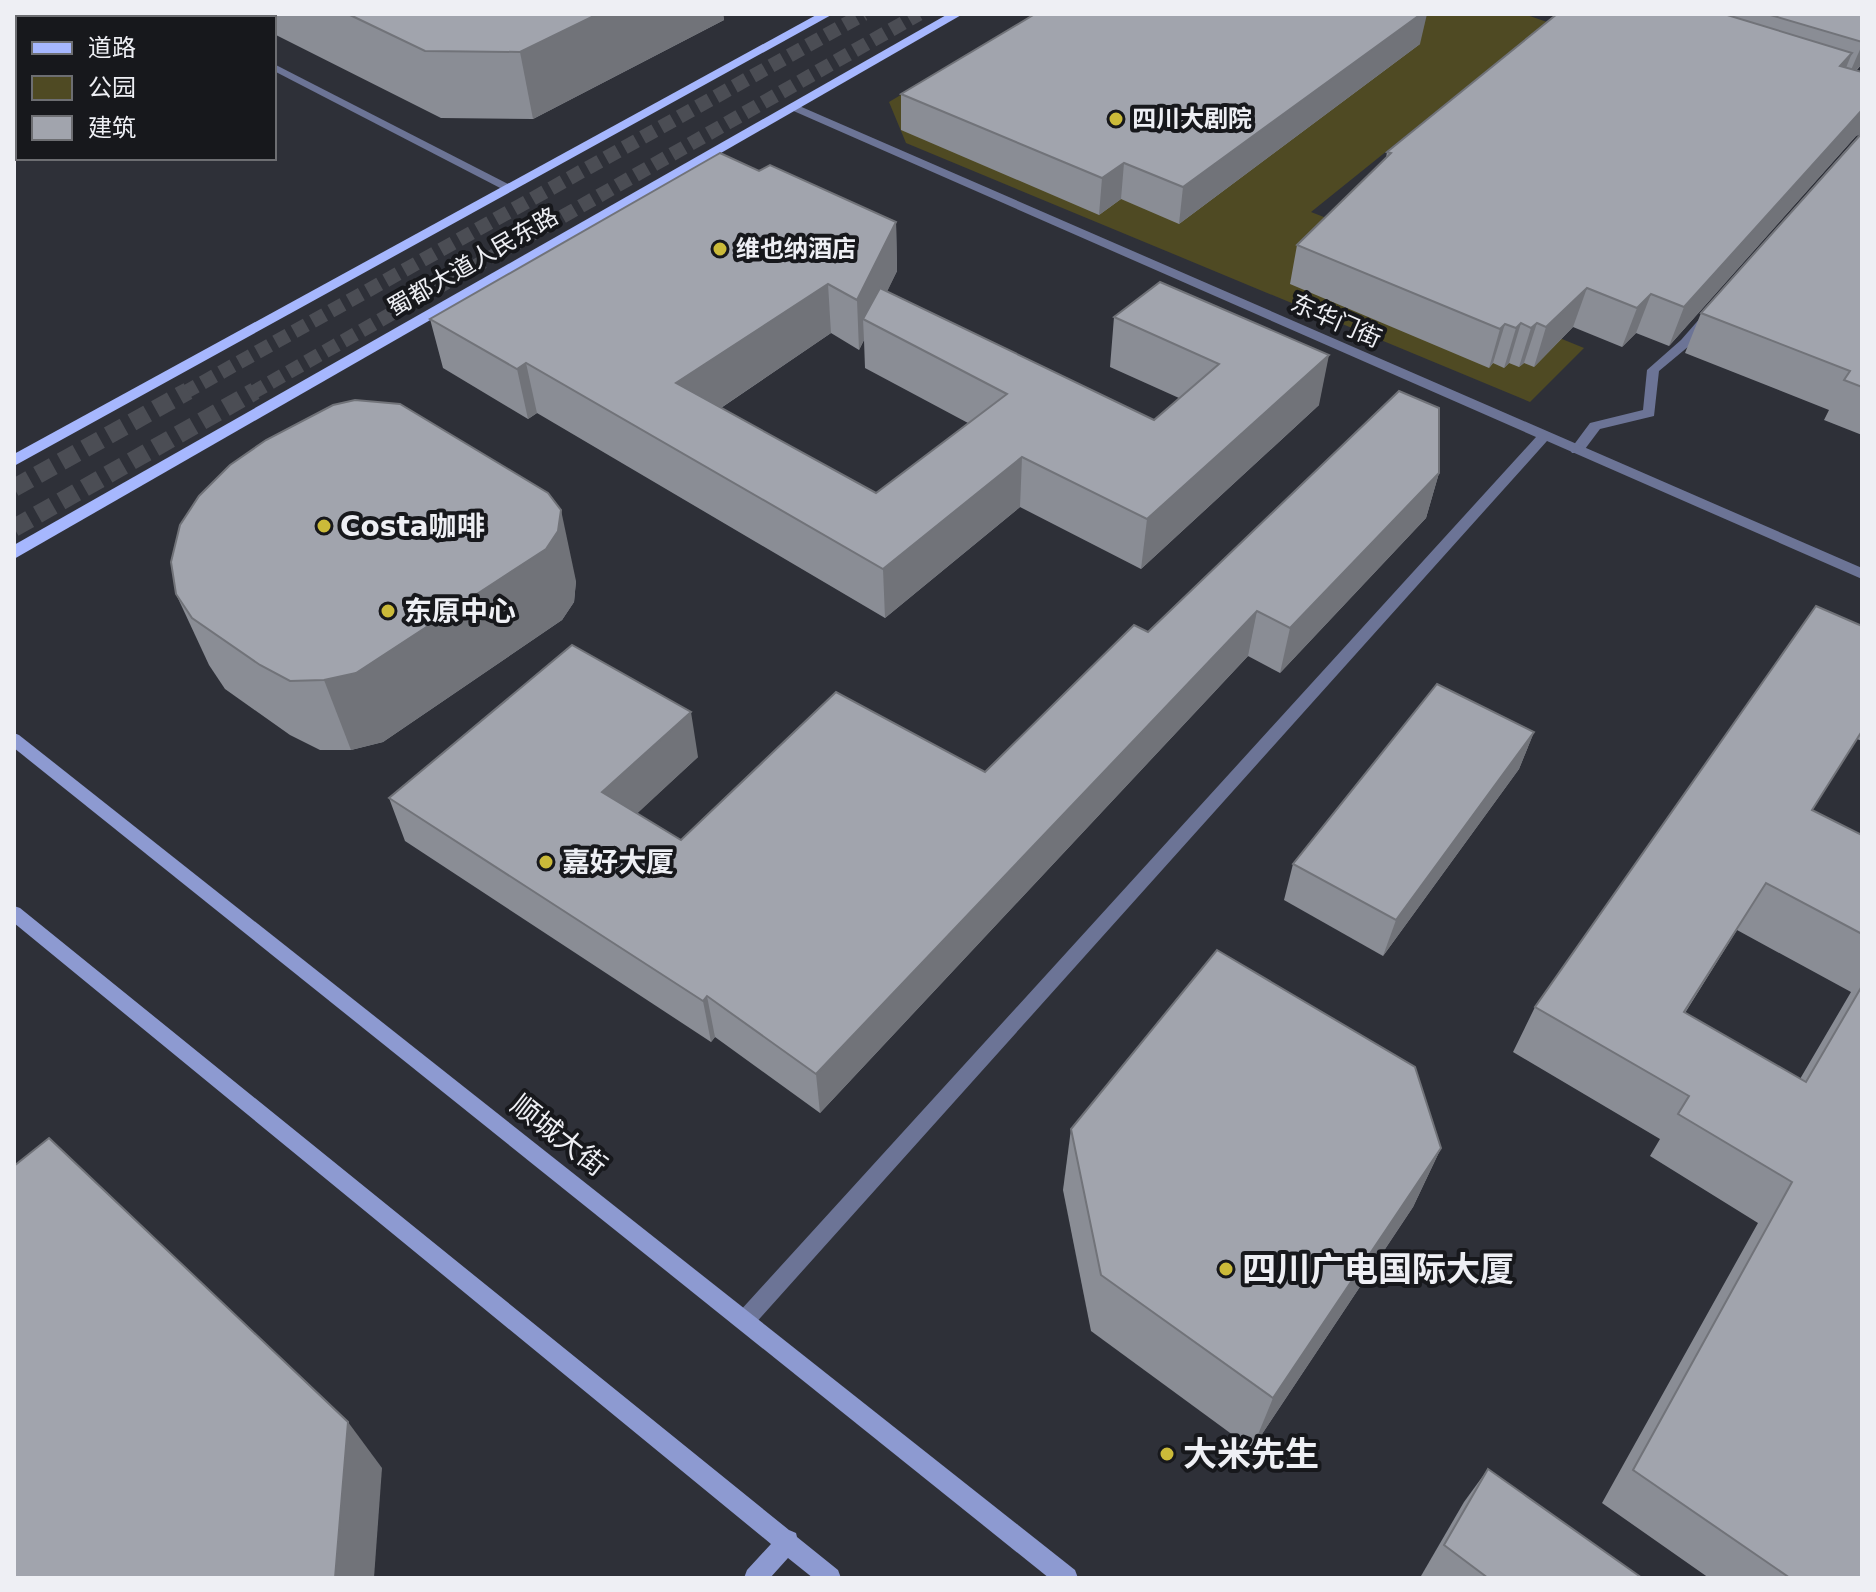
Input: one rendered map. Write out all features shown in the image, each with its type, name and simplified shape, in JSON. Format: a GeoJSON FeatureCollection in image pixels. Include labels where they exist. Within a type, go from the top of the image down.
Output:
{"type":"FeatureCollection","features":[{"type":"Feature","properties":{"kind":"main road","name":"蜀都大道人民东路"},"geometry":{"type":"LineString","coordinates":[[14,461],[827,14]]}},
{"type":"Feature","properties":{"kind":"main road","name":"蜀都大道人民东路"},"geometry":{"type":"LineString","coordinates":[[14,553],[957,14]]}},
{"type":"Feature","properties":{"kind":"main road","name":"顺城大街"},"geometry":{"type":"LineString","coordinates":[[14,739],[746,1319],[1067,1578]]}},
{"type":"Feature","properties":{"kind":"main road"},"geometry":{"type":"LineString","coordinates":[[14,913],[830,1578]]}},
{"type":"Feature","properties":{"kind":"main road"},"geometry":{"type":"LineString","coordinates":[[755,1578],[788,1541]]}},
{"type":"Feature","properties":{"kind":"street"},"geometry":{"type":"LineString","coordinates":[[276,68],[510,189]]}},
{"type":"Feature","properties":{"kind":"street","name":"东华门街"},"geometry":{"type":"LineString","coordinates":[[793,107],[1862,574]]}},
{"type":"Feature","properties":{"kind":"street"},"geometry":{"type":"LineString","coordinates":[[1577,450],[1595,426],[1649,413],[1653,370],[1685,343],[1716,307]]}},
{"type":"Feature","properties":{"kind":"street"},"geometry":{"type":"LineString","coordinates":[[746,1319],[1544,436]]}},
{"type":"Feature","properties":{"kind":"green space"},"geometry":{"type":"Polygon","coordinates":[[[1036,14],[1524,14],[1547,22],[1311,212],[1334,221],[1315,238],[1584,348],[1530,402],[906,143],[889,102],[1036,14]]]}},
{"type":"Feature","properties":{"kind":"building"},"geometry":{"type":"Polygon","coordinates":[[[348,14],[598,14],[520,52],[425,51],[348,14]]]}},
{"type":"Feature","properties":{"kind":"building","name":"四川大剧院"},"geometry":{"type":"Polygon","coordinates":[[[1035,14],[1421,14],[1183,187],[1124,163],[1102,178],[901,94],[1035,14]]]}},
{"type":"Feature","properties":{"kind":"building"},"geometry":{"type":"Polygon","coordinates":[[[1557,14],[1724,14],[1852,53],[1840,66],[1862,72],[1862,110],[1684,307],[1651,294],[1637,308],[1587,288],[1546,327],[1537,323],[1531,328],[1521,323],[1516,328],[1505,324],[1500,329],[1297,245],[1391,153],[1387,152],[1557,14]]]}},
{"type":"Feature","properties":{"kind":"building"},"geometry":{"type":"Polygon","coordinates":[[[1767,14],[1862,14],[1862,42],[1767,14]]]}},
{"type":"Feature","properties":{"kind":"building"},"geometry":{"type":"Polygon","coordinates":[[[1862,133],[1862,387],[1844,380],[1850,371],[1701,313],[1862,133]]]}},
{"type":"Feature","properties":{"kind":"building"},"geometry":{"type":"Polygon","coordinates":[[[720,153],[759,171],[770,165],[896,222],[857,300],[828,284],[676,383],[876,493],[1007,394],[863,319],[880,288],[1154,420],[1219,364],[1114,317],[1160,282],[1329,355],[1147,519],[1022,457],[883,569],[526,363],[517,369],[430,319],[720,153]]]}},
{"type":"Feature","properties":{"kind":"building"},"geometry":{"type":"Polygon","coordinates":[[[1399,391],[1439,408],[1439,473],[1290,628],[1257,611],[816,1074],[707,996],[703,1001],[389,798],[572,645],[691,712],[602,792],[681,840],[836,692],[985,772],[1134,625],[1148,632],[1399,391]]]}},
{"type":"Feature","properties":{"kind":"building"},"geometry":{"type":"Polygon","coordinates":[[[355,400],[400,404],[548,493],[561,510],[558,531],[546,549],[356,673],[324,680],[290,681],[260,665],[192,618],[176,594],[171,562],[180,525],[199,496],[230,465],[266,440],[333,405],[355,400]]]}},
{"type":"Feature","properties":{"kind":"building"},"geometry":{"type":"Polygon","coordinates":[[[1816,606],[1862,626],[1862,731],[1812,810],[1862,835],[1862,934],[1766,883],[1684,1012],[1806,1082],[1862,986],[1862,1578],[1790,1578],[1633,1470],[1792,1182],[1678,1114],[1689,1096],[1535,1007],[1816,606]]]}},
{"type":"Feature","properties":{"kind":"building"},"geometry":{"type":"Polygon","coordinates":[[[1437,684],[1534,732],[1396,920],[1293,864],[1437,684]]]}},
{"type":"Feature","properties":{"kind":"building","name":"四川广电国际大厦"},"geometry":{"type":"Polygon","coordinates":[[[1217,950],[1415,1067],[1441,1148],[1273,1398],[1101,1275],[1071,1129],[1217,950]]]}},
{"type":"Feature","properties":{"kind":"building"},"geometry":{"type":"Polygon","coordinates":[[[49,1138],[348,1422],[335,1578],[14,1578],[14,1166],[49,1138]]]}},
{"type":"Feature","properties":{"kind":"building"},"geometry":{"type":"Polygon","coordinates":[[[1488,1469],[1642,1578],[1488,1578],[1444,1545],[1488,1469]]]}},
{"type":"Feature","properties":{"kind":"tunnel"},"geometry":{"type":"LineString","coordinates":[[184,393],[864,14]]}},
{"type":"Feature","properties":{"kind":"tunnel"},"geometry":{"type":"LineString","coordinates":[[252,393],[919,14]]}},
{"type":"Feature","properties":{"kind":"tunnel"},"geometry":{"type":"LineString","coordinates":[[14,488],[188,391]]}},
{"type":"Feature","properties":{"kind":"tunnel"},"geometry":{"type":"LineString","coordinates":[[14,528],[255,391]]}},
{"type":"Feature","properties":{"kind":"place","name":"四川大剧院"},"geometry":{"type":"Point","coordinates":[1116,119]}},
{"type":"Feature","properties":{"kind":"place","name":"维也纳酒店"},"geometry":{"type":"Point","coordinates":[720,249]}},
{"type":"Feature","properties":{"kind":"place","name":"Costa咖啡"},"geometry":{"type":"Point","coordinates":[324,526]}},
{"type":"Feature","properties":{"kind":"place","name":"东原中心"},"geometry":{"type":"Point","coordinates":[388,611]}},
{"type":"Feature","properties":{"kind":"place","name":"嘉好大厦"},"geometry":{"type":"Point","coordinates":[546,862]}},
{"type":"Feature","properties":{"kind":"place","name":"四川广电国际大厦"},"geometry":{"type":"Point","coordinates":[1226,1269]}},
{"type":"Feature","properties":{"kind":"place","name":"大米先生"},"geometry":{"type":"Point","coordinates":[1167,1454]}}]}
